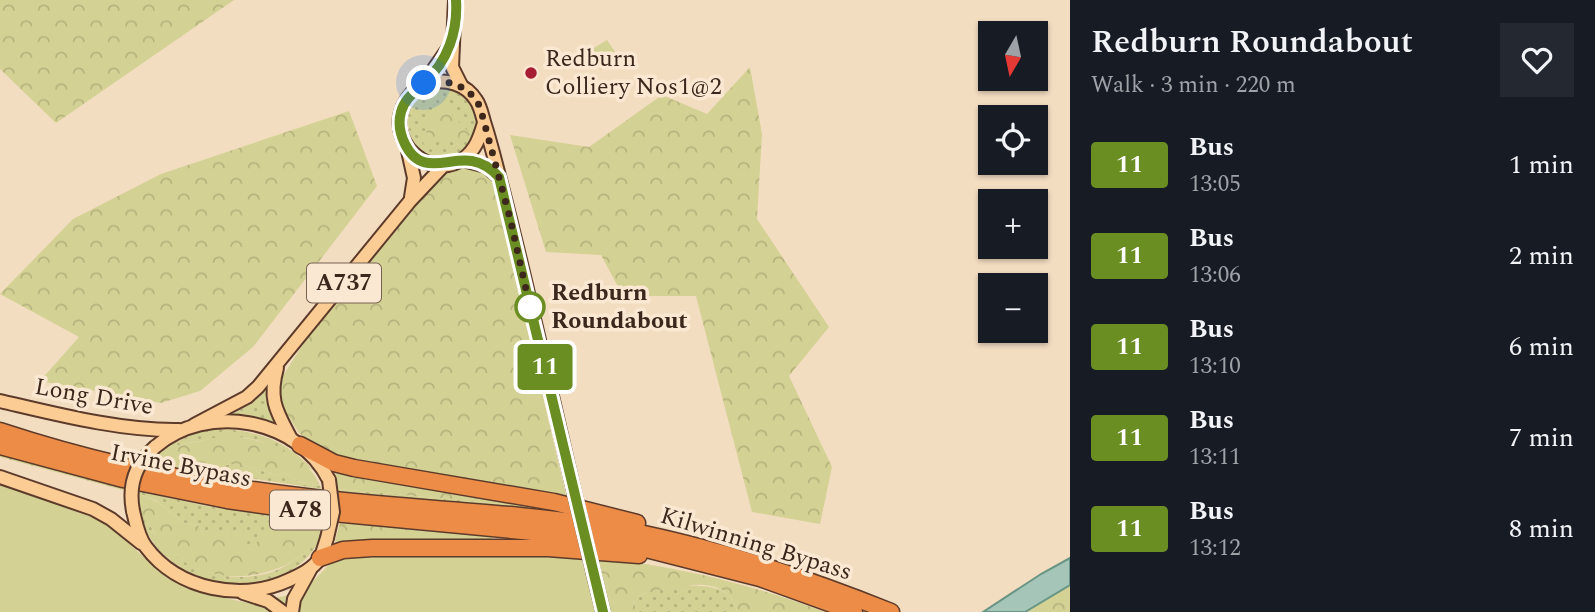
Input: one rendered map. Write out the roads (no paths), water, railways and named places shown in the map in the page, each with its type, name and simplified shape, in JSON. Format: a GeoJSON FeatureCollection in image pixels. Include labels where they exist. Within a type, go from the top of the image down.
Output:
{"type":"FeatureCollection","features":[{"type":"Feature","properties":{"kind":"highway","name":"Irvine Bypass"},"geometry":{"type":"LineString","coordinates":[[0,431],[125,466],[219,485],[291,495],[541,518],[606,533]]}},
{"type":"Feature","properties":{"kind":"highway"},"geometry":{"type":"LineString","coordinates":[[295,442],[334,463],[554,502],[688,535],[736,556]]}},
{"type":"Feature","properties":{"kind":"highway","name":"Irvine Bypass"},"geometry":{"type":"LineString","coordinates":[[0,446],[96,473],[227,500],[291,509],[606,533]]}},
{"type":"Feature","properties":{"kind":"highway","name":"Kilwinning Bypass"},"geometry":{"type":"LineString","coordinates":[[606,533],[736,556],[891,612]]}},
{"type":"Feature","properties":{"kind":"highway","name":"Kilwinning Bypass"},"geometry":{"type":"LineString","coordinates":[[606,533],[760,578],[854,612]]}},
{"type":"Feature","properties":{"kind":"highway"},"geometry":{"type":"LineString","coordinates":[[316,562],[343,550],[372,548],[548,548],[697,561]]}},
{"type":"Feature","properties":{"kind":"main road"},"geometry":{"type":"LineString","coordinates":[[456,0],[452,67],[461,85],[475,98],[499,177],[603,612]]}},
{"type":"Feature","properties":{"kind":"main road"},"geometry":{"type":"LineString","coordinates":[[410,201],[415,183],[399,125],[401,112],[406,101],[424,83],[453,42]]}},
{"type":"Feature","properties":{"kind":"main road"},"geometry":{"type":"LineString","coordinates":[[424,83],[447,81],[461,85]]}},
{"type":"Feature","properties":{"kind":"main road"},"geometry":{"type":"LineString","coordinates":[[463,160],[478,141],[484,123]]}},
{"type":"Feature","properties":{"kind":"main road"},"geometry":{"type":"LineString","coordinates":[[407,149],[428,163],[475,161],[499,177]]}},
{"type":"Feature","properties":{"kind":"main road","name":"A737"},"geometry":{"type":"LineString","coordinates":[[188,428],[247,397],[278,365],[410,201],[445,164]]}},
{"type":"Feature","properties":{"kind":"main road"},"geometry":{"type":"LineString","coordinates":[[278,365],[273,383],[273,402],[295,442]]}},
{"type":"Feature","properties":{"kind":"main road","name":"Long Drive"},"geometry":{"type":"LineString","coordinates":[[0,401],[101,421],[164,430],[188,428]]}},
{"type":"Feature","properties":{"kind":"main road"},"geometry":{"type":"LineString","coordinates":[[144,546],[131,495],[135,473],[142,460],[155,447],[188,428],[232,421],[276,430],[295,442],[323,469],[331,489],[333,512],[327,537],[294,599],[292,612]]}},
{"type":"Feature","properties":{"kind":"main road"},"geometry":{"type":"LineString","coordinates":[[0,477],[101,513],[184,578],[205,586],[268,601],[283,612]]}},
{"type":"Feature","properties":{"kind":"main road"},"geometry":{"type":"LineString","coordinates":[[238,593],[283,583],[316,562]]}},
{"type":"Feature","properties":{"kind":"place","name":"Redburn Colliery Nos1@2"},"geometry":{"type":"Point","coordinates":[531,73]}},
{"type":"Feature","properties":{"kind":"place","name":"Redburn Roundabout"},"geometry":{"type":"Point","coordinates":[530,307]}}]}
